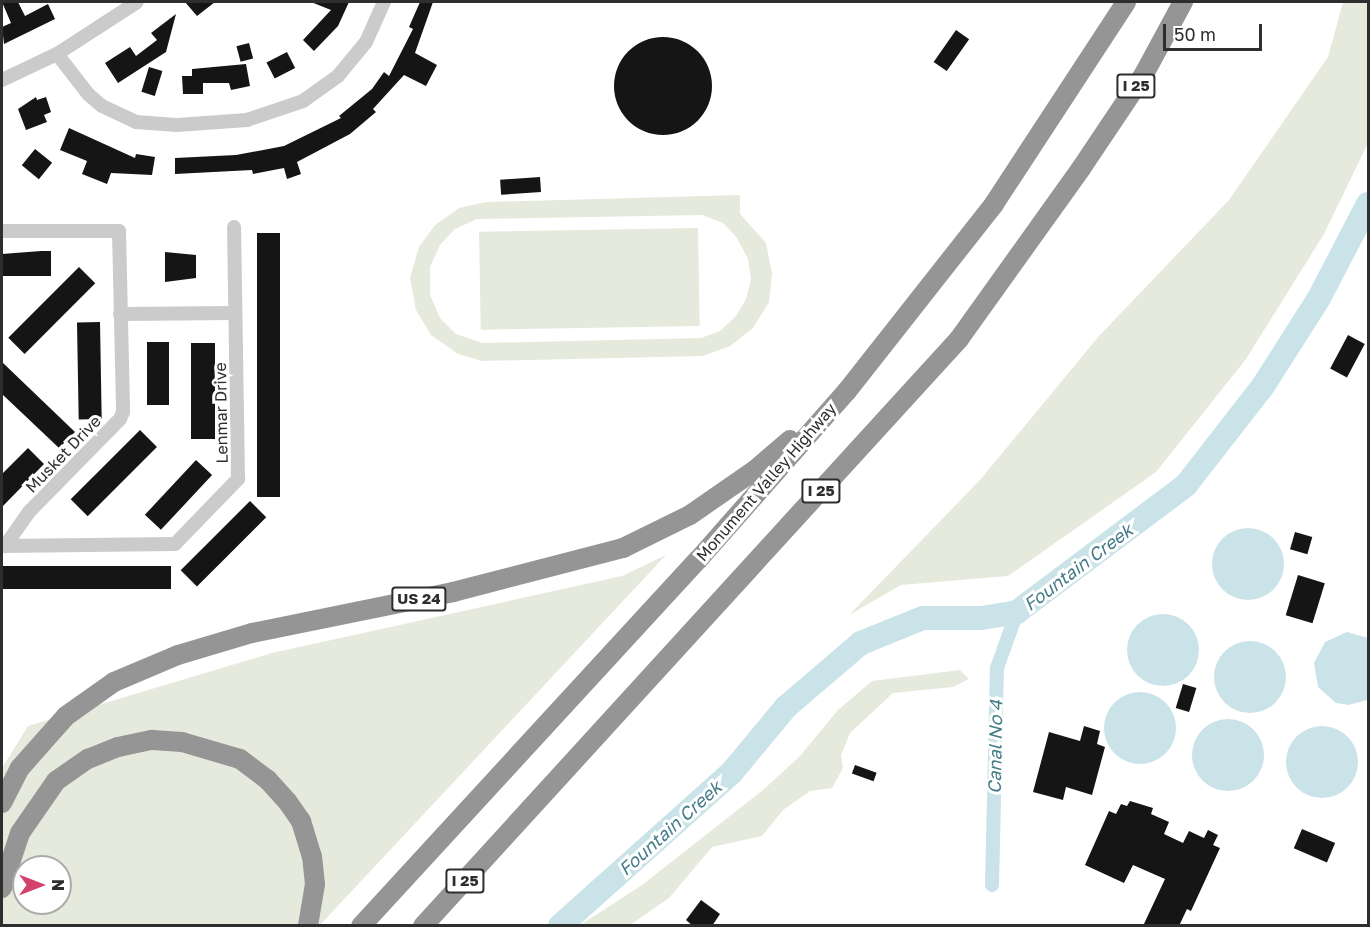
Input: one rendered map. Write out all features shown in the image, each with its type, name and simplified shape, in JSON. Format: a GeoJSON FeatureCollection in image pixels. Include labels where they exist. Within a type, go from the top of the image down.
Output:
{"type":"FeatureCollection","features":[{"type":"Feature","properties":{"kind":"highway","name":"Monument Valley Highway"},"geometry":{"type":"LineString","coordinates":[[361,926],[698,560],[847,391],[994,204],[1126,2]]}},
{"type":"Feature","properties":{"kind":"highway","name":"I 25"},"geometry":{"type":"LineString","coordinates":[[423,926],[507,837],[959,339],[1089,158],[1143,76],[1183,2]]}},
{"type":"Feature","properties":{"kind":"highway","name":"US 24"},"geometry":{"type":"LineString","coordinates":[[2,803],[20,768],[66,716],[114,682],[178,655],[252,633],[453,592],[623,548],[690,515],[755,470],[847,391]]}},
{"type":"Feature","properties":{"kind":"highway"},"geometry":{"type":"LineString","coordinates":[[2,888],[20,833],[56,782],[88,759],[118,747],[153,740],[182,742],[240,759],[267,778],[301,821],[312,856],[315,893],[308,926]]}},
{"type":"Feature","properties":{"kind":"highway"},"geometry":{"type":"LineString","coordinates":[[434,926],[507,837]]}},
{"type":"Feature","properties":{"kind":"street"},"geometry":{"type":"LineString","coordinates":[[2,80],[57,54],[137,2]]}},
{"type":"Feature","properties":{"kind":"street"},"geometry":{"type":"LineString","coordinates":[[57,54],[88,94],[102,106],[136,122],[177,125],[247,120],[303,101],[338,76],[366,42],[384,2]]}},
{"type":"Feature","properties":{"kind":"street","name":"Lenmar Drive"},"geometry":{"type":"LineString","coordinates":[[3,546],[175,544],[238,478],[234,227]]}},
{"type":"Feature","properties":{"kind":"street"},"geometry":{"type":"LineString","coordinates":[[2,231],[120,231],[120,314],[235,313]]}},
{"type":"Feature","properties":{"kind":"street","name":"Musket Drive"},"geometry":{"type":"LineString","coordinates":[[3,546],[29,512],[120,419],[120,314]]}},
{"type":"Feature","properties":{"kind":"shaded area"},"geometry":{"type":"Polygon","coordinates":[[[1343,2],[1368,2],[1368,143],[1324,234],[1246,359],[1156,472],[1008,576],[901,585],[849,615],[980,480],[1099,336],[1229,200],[1328,57],[1343,2]]]}},
{"type":"Feature","properties":{"kind":"shaded area"},"geometry":{"type":"Polygon","coordinates":[[[740,195],[740,214],[766,243],[772,273],[769,302],[753,328],[730,346],[703,356],[482,361],[458,354],[431,335],[416,310],[410,278],[419,247],[435,225],[459,208],[486,202],[740,195]],[[702,215],[477,219],[455,229],[440,245],[430,267],[430,295],[440,318],[456,334],[482,343],[701,338],[720,331],[736,316],[746,299],[751,280],[748,259],[737,238],[723,223],[702,215]]]}},
{"type":"Feature","properties":{"kind":"shaded area"},"geometry":{"type":"Polygon","coordinates":[[[698,228],[700,326],[481,330],[479,232],[698,228]]]}},
{"type":"Feature","properties":{"kind":"shaded area"},"geometry":{"type":"Polygon","coordinates":[[[666,555],[320,925],[2,925],[2,768],[28,726],[272,653],[622,576],[666,555]]]}},
{"type":"Feature","properties":{"kind":"shaded area"},"geometry":{"type":"Polygon","coordinates":[[[960,670],[969,679],[953,687],[893,693],[850,733],[841,755],[843,768],[832,788],[810,791],[783,810],[762,836],[712,847],[669,898],[630,925],[580,925],[642,885],[763,790],[800,756],[838,710],[872,681],[960,670]]]}},
{"type":"Feature","properties":{"kind":"water"},"geometry":{"type":"Polygon","coordinates":[[[1248,528],[1268,534],[1278,544],[1284,564],[1278,584],[1268,594],[1248,600],[1228,594],[1218,584],[1212,564],[1218,544],[1228,534],[1248,528]]]}},
{"type":"Feature","properties":{"kind":"water"},"geometry":{"type":"Polygon","coordinates":[[[1163,614],[1177,617],[1189,624],[1196,636],[1199,650],[1196,664],[1189,676],[1177,683],[1163,686],[1149,683],[1137,676],[1130,664],[1127,650],[1130,636],[1137,624],[1149,617],[1163,614]]]}},
{"type":"Feature","properties":{"kind":"water"},"geometry":{"type":"Polygon","coordinates":[[[1347,632],[1368,638],[1368,700],[1348,705],[1336,703],[1318,687],[1314,663],[1325,642],[1347,632]]]}},
{"type":"Feature","properties":{"kind":"water"},"geometry":{"type":"Polygon","coordinates":[[[1250,641],[1264,644],[1276,651],[1283,663],[1286,677],[1283,691],[1276,703],[1264,710],[1250,713],[1236,710],[1224,703],[1217,691],[1214,677],[1217,663],[1224,651],[1236,644],[1250,641]]]}},
{"type":"Feature","properties":{"kind":"water"},"geometry":{"type":"Polygon","coordinates":[[[1140,692],[1160,698],[1170,708],[1176,728],[1170,748],[1160,758],[1140,764],[1120,758],[1110,748],[1104,728],[1110,708],[1120,698],[1140,692]]]}},
{"type":"Feature","properties":{"kind":"water"},"geometry":{"type":"Polygon","coordinates":[[[1228,719],[1242,722],[1254,729],[1261,741],[1264,755],[1261,769],[1254,781],[1242,788],[1228,791],[1214,788],[1202,781],[1195,769],[1192,755],[1195,741],[1202,729],[1214,722],[1228,719]]]}},
{"type":"Feature","properties":{"kind":"water"},"geometry":{"type":"Polygon","coordinates":[[[1322,726],[1336,729],[1348,736],[1355,748],[1358,762],[1355,776],[1348,788],[1336,795],[1322,798],[1308,795],[1296,788],[1289,776],[1286,762],[1289,748],[1296,736],[1308,729],[1322,726]]]}},
{"type":"Feature","properties":{"kind":"building"},"geometry":{"type":"Polygon","coordinates":[[[2,2],[18,2],[25,16],[48,4],[55,19],[4,44],[2,27],[11,23],[2,2]]]}},
{"type":"Feature","properties":{"kind":"building"},"geometry":{"type":"Polygon","coordinates":[[[185,2],[215,2],[197,16],[185,2]]]}},
{"type":"Feature","properties":{"kind":"building"},"geometry":{"type":"Polygon","coordinates":[[[311,2],[349,2],[338,26],[314,51],[303,40],[331,10],[311,2]]]}},
{"type":"Feature","properties":{"kind":"building"},"geometry":{"type":"Polygon","coordinates":[[[420,2],[433,2],[415,53],[437,65],[426,86],[404,75],[373,109],[376,112],[350,134],[297,162],[301,174],[287,179],[284,168],[253,174],[252,170],[175,174],[175,158],[236,155],[284,146],[341,118],[339,116],[372,89],[384,72],[389,76],[413,29],[409,27],[420,2]]]}},
{"type":"Feature","properties":{"kind":"building"},"geometry":{"type":"Polygon","coordinates":[[[176,14],[166,52],[118,83],[105,63],[130,47],[136,56],[157,40],[151,33],[176,14]]]}},
{"type":"Feature","properties":{"kind":"building"},"geometry":{"type":"Polygon","coordinates":[[[956,30],[969,39],[947,71],[934,62],[956,30]]]}},
{"type":"Feature","properties":{"kind":"building"},"geometry":{"type":"Polygon","coordinates":[[[663,37],[682,40],[698,51],[709,67],[712,86],[709,105],[698,121],[682,132],[663,135],[644,132],[628,121],[617,105],[614,86],[617,67],[628,51],[644,40],[663,37]]]}},
{"type":"Feature","properties":{"kind":"building"},"geometry":{"type":"Polygon","coordinates":[[[249,43],[253,58],[241,62],[236,46],[249,43]]]}},
{"type":"Feature","properties":{"kind":"building"},"geometry":{"type":"Polygon","coordinates":[[[287,52],[295,68],[275,78],[267,62],[287,52]]]}},
{"type":"Feature","properties":{"kind":"building"},"geometry":{"type":"Polygon","coordinates":[[[246,64],[250,86],[231,90],[229,83],[203,83],[203,94],[183,94],[182,76],[192,76],[192,69],[246,64]]]}},
{"type":"Feature","properties":{"kind":"building"},"geometry":{"type":"Polygon","coordinates":[[[149,67],[162,71],[155,96],[141,92],[149,67]]]}},
{"type":"Feature","properties":{"kind":"building"},"geometry":{"type":"Polygon","coordinates":[[[36,97],[37,100],[46,97],[51,112],[44,115],[47,122],[26,130],[18,109],[36,97]]]}},
{"type":"Feature","properties":{"kind":"building"},"geometry":{"type":"Polygon","coordinates":[[[69,128],[135,158],[136,154],[155,157],[152,175],[111,173],[107,184],[82,174],[87,161],[60,150],[69,128]]]}},
{"type":"Feature","properties":{"kind":"building"},"geometry":{"type":"Polygon","coordinates":[[[35,149],[52,163],[39,179],[22,165],[35,149]]]}},
{"type":"Feature","properties":{"kind":"building"},"geometry":{"type":"Polygon","coordinates":[[[540,177],[541,192],[501,195],[500,180],[540,177]]]}},
{"type":"Feature","properties":{"kind":"building"},"geometry":{"type":"Polygon","coordinates":[[[257,233],[280,233],[280,497],[257,497],[257,233]]]}},
{"type":"Feature","properties":{"kind":"building"},"geometry":{"type":"Polygon","coordinates":[[[51,251],[51,276],[2,276],[2,254],[51,251]]]}},
{"type":"Feature","properties":{"kind":"building"},"geometry":{"type":"Polygon","coordinates":[[[165,252],[196,255],[196,278],[165,282],[165,252]]]}},
{"type":"Feature","properties":{"kind":"building"},"geometry":{"type":"Polygon","coordinates":[[[79,267],[95,283],[25,354],[8,338],[79,267]]]}},
{"type":"Feature","properties":{"kind":"building"},"geometry":{"type":"Polygon","coordinates":[[[77,322],[100,322],[102,419],[79,419],[77,322]]]}},
{"type":"Feature","properties":{"kind":"building"},"geometry":{"type":"Polygon","coordinates":[[[1348,335],[1365,344],[1347,377],[1330,369],[1348,335]]]}},
{"type":"Feature","properties":{"kind":"building"},"geometry":{"type":"Polygon","coordinates":[[[147,342],[169,342],[169,405],[147,405],[147,342]]]}},
{"type":"Feature","properties":{"kind":"building"},"geometry":{"type":"Polygon","coordinates":[[[191,343],[215,343],[215,439],[191,439],[191,343]]]}},
{"type":"Feature","properties":{"kind":"building"},"geometry":{"type":"Polygon","coordinates":[[[2,362],[75,432],[59,448],[2,394],[2,362]]]}},
{"type":"Feature","properties":{"kind":"building"},"geometry":{"type":"Polygon","coordinates":[[[140,430],[157,447],[88,516],[71,499],[140,430]]]}},
{"type":"Feature","properties":{"kind":"building"},"geometry":{"type":"Polygon","coordinates":[[[28,448],[44,464],[2,507],[2,474],[28,448]]]}},
{"type":"Feature","properties":{"kind":"building"},"geometry":{"type":"Polygon","coordinates":[[[196,460],[212,475],[161,530],[145,515],[196,460]]]}},
{"type":"Feature","properties":{"kind":"building"},"geometry":{"type":"Polygon","coordinates":[[[250,501],[266,517],[197,587],[181,570],[250,501]]]}},
{"type":"Feature","properties":{"kind":"building"},"geometry":{"type":"Polygon","coordinates":[[[1295,532],[1312,537],[1307,554],[1290,549],[1295,532]]]}},
{"type":"Feature","properties":{"kind":"building"},"geometry":{"type":"Polygon","coordinates":[[[2,566],[171,566],[171,589],[2,589],[2,566]]]}},
{"type":"Feature","properties":{"kind":"building"},"geometry":{"type":"Polygon","coordinates":[[[1298,575],[1325,583],[1312,623],[1286,615],[1298,575]]]}},
{"type":"Feature","properties":{"kind":"building"},"geometry":{"type":"Polygon","coordinates":[[[1183,684],[1196,688],[1189,712],[1176,708],[1183,684]]]}},
{"type":"Feature","properties":{"kind":"building"},"geometry":{"type":"Polygon","coordinates":[[[1084,726],[1100,731],[1097,744],[1105,747],[1092,795],[1066,787],[1063,800],[1033,792],[1049,732],[1080,741],[1084,726]]]}},
{"type":"Feature","properties":{"kind":"building"},"geometry":{"type":"Polygon","coordinates":[[[855,765],[877,773],[874,781],[852,773],[855,765]]]}},
{"type":"Feature","properties":{"kind":"building"},"geometry":{"type":"Polygon","coordinates":[[[1130,801],[1153,808],[1151,814],[1169,822],[1164,834],[1183,843],[1189,831],[1204,838],[1208,830],[1218,835],[1213,845],[1220,848],[1191,911],[1187,909],[1179,926],[1143,926],[1165,879],[1133,865],[1124,883],[1085,865],[1109,811],[1116,814],[1121,804],[1127,806],[1130,801]]]}},
{"type":"Feature","properties":{"kind":"building"},"geometry":{"type":"Polygon","coordinates":[[[1302,829],[1335,843],[1327,862],[1294,848],[1302,829]]]}},
{"type":"Feature","properties":{"kind":"building"},"geometry":{"type":"Polygon","coordinates":[[[701,900],[720,914],[712,926],[693,926],[686,920],[701,900]]]}},
{"type":"Feature","properties":{"kind":"waterway","name":"Fountain Creek"},"geometry":{"type":"LineString","coordinates":[[560,926],[732,772],[786,707],[861,643],[923,618],[981,618],[1017,612],[1186,485],[1263,386],[1319,298],[1368,204]]}},
{"type":"Feature","properties":{"kind":"waterway","name":"Canal No 4"},"geometry":{"type":"LineString","coordinates":[[992,885],[997,668],[1017,612]]}}]}
